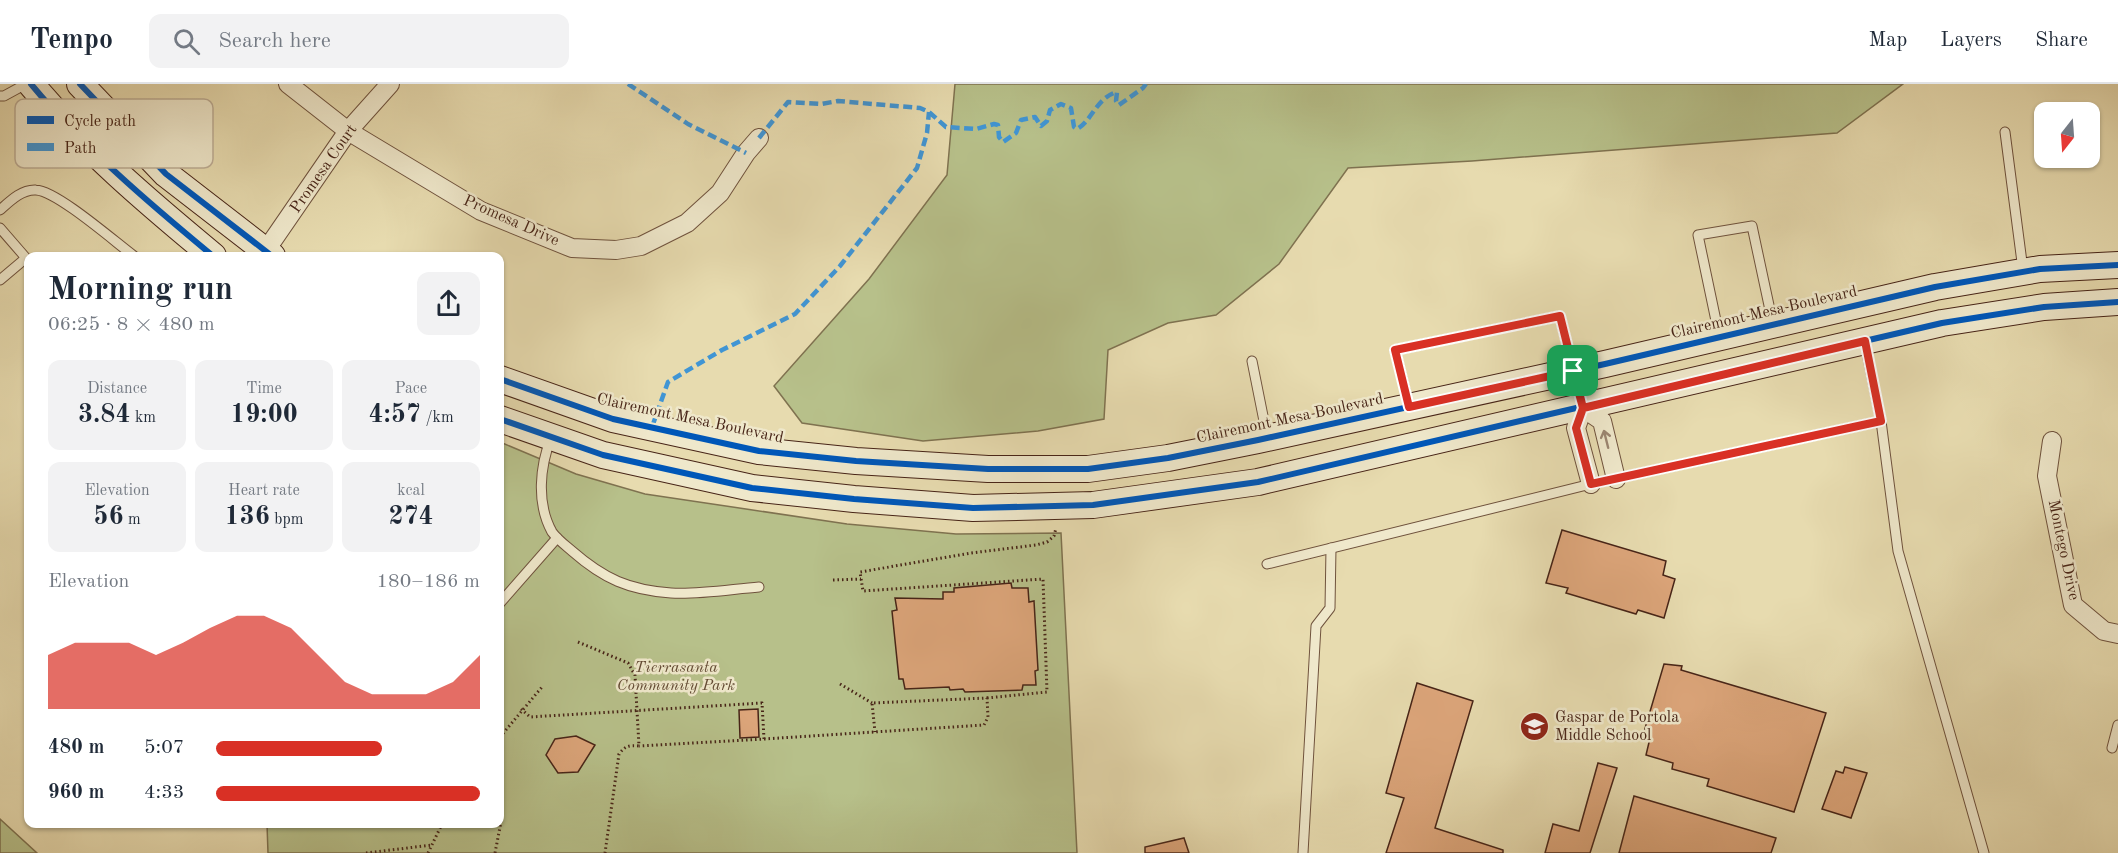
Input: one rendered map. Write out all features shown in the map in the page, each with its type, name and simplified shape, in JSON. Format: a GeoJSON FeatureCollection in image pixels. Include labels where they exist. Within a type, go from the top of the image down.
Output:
{"type":"FeatureCollection","features":[{"type":"Feature","properties":{"kind":"main road"},"geometry":{"type":"LineString","coordinates":[[31,84],[43,99]]}},
{"type":"Feature","properties":{"kind":"main road"},"geometry":{"type":"LineString","coordinates":[[80,84],[94,99]]}},
{"type":"Feature","properties":{"kind":"main road"},"geometry":{"type":"LineString","coordinates":[[113,168],[208,252]]}},
{"type":"Feature","properties":{"kind":"main road"},"geometry":{"type":"LineString","coordinates":[[160,168],[262,252]]}},
{"type":"Feature","properties":{"kind":"main road","name":"Clairemont Mesa Boulevard"},"geometry":{"type":"LineString","coordinates":[[504,380],[614,419],[759,451],[856,462],[988,469],[1088,469],[1168,458],[1267,438],[1573,371],[1935,286],[2023,272],[2118,265]]}},
{"type":"Feature","properties":{"kind":"main road"},"geometry":{"type":"LineString","coordinates":[[504,420],[603,455],[752,488],[854,499],[974,508],[1081,505],[1258,482],[1942,323],[2044,307],[2118,302]]}},
{"type":"Feature","properties":{"kind":"main road"},"geometry":{"type":"LineString","coordinates":[[551,438],[557,429],[582,419],[614,419]]}},
{"type":"Feature","properties":{"kind":"street","name":"Promesa Drive"},"geometry":{"type":"LineString","coordinates":[[288,84],[348,131],[481,211],[572,248],[615,250],[641,246],[687,223],[720,193],[746,153],[759,138]]}},
{"type":"Feature","properties":{"kind":"street","name":"Promesa Court"},"geometry":{"type":"LineString","coordinates":[[268,252],[348,131],[390,84]]}},
{"type":"Feature","properties":{"kind":"street"},"geometry":{"type":"LineString","coordinates":[[1573,371],[1583,408],[1576,428],[1591,484]]}},
{"type":"Feature","properties":{"kind":"street"},"geometry":{"type":"LineString","coordinates":[[1583,408],[1602,421],[1616,479]]}},
{"type":"Feature","properties":{"kind":"street","name":"Montego Drive"},"geometry":{"type":"LineString","coordinates":[[2052,441],[2047,476],[2073,605],[2104,631],[2118,634]]}},
{"type":"Feature","properties":{"kind":"lane"},"geometry":{"type":"LineString","coordinates":[[0,96],[26,84]]}},
{"type":"Feature","properties":{"kind":"lane"},"geometry":{"type":"LineString","coordinates":[[2005,132],[2023,272]]}},
{"type":"Feature","properties":{"kind":"lane"},"geometry":{"type":"LineString","coordinates":[[0,210],[16,195],[36,190],[62,200],[129,252]]}},
{"type":"Feature","properties":{"kind":"lane"},"geometry":{"type":"LineString","coordinates":[[1720,337],[1698,235],[1752,226],[1773,324]]}},
{"type":"Feature","properties":{"kind":"lane"},"geometry":{"type":"LineString","coordinates":[[0,228],[24,256]]}},
{"type":"Feature","properties":{"kind":"lane"},"geometry":{"type":"LineString","coordinates":[[0,280],[24,260]]}},
{"type":"Feature","properties":{"kind":"lane"},"geometry":{"type":"LineString","coordinates":[[1409,407],[1395,350],[1560,316],[1573,371]]}},
{"type":"Feature","properties":{"kind":"lane"},"geometry":{"type":"LineString","coordinates":[[1865,341],[1881,421],[1898,551],[1984,853]]}},
{"type":"Feature","properties":{"kind":"lane"},"geometry":{"type":"LineString","coordinates":[[1252,361],[1267,438]]}},
{"type":"Feature","properties":{"kind":"lane"},"geometry":{"type":"LineString","coordinates":[[1267,564],[1591,484],[1881,421]]}},
{"type":"Feature","properties":{"kind":"lane"},"geometry":{"type":"LineString","coordinates":[[551,438],[540,474],[544,506],[551,530],[582,560],[612,580],[641,589],[674,594],[759,587]]}},
{"type":"Feature","properties":{"kind":"lane"},"geometry":{"type":"LineString","coordinates":[[504,598],[557,538]]}},
{"type":"Feature","properties":{"kind":"lane"},"geometry":{"type":"LineString","coordinates":[[1303,853],[1316,626],[1330,608],[1331,548]]}},
{"type":"Feature","properties":{"kind":"lane"},"geometry":{"type":"LineString","coordinates":[[2112,748],[2118,725]]}},
{"type":"Feature","properties":{"kind":"path"},"geometry":{"type":"LineString","coordinates":[[840,684],[872,703],[987,698],[1047,692],[1043,579],[863,591],[860,572],[1036,545],[1047,542],[1054,536],[1056,528]]}},
{"type":"Feature","properties":{"kind":"path"},"geometry":{"type":"LineString","coordinates":[[833,580],[861,579]]}},
{"type":"Feature","properties":{"kind":"path"},"geometry":{"type":"LineString","coordinates":[[578,642],[628,663],[635,675],[639,746]]}},
{"type":"Feature","properties":{"kind":"path"},"geometry":{"type":"LineString","coordinates":[[504,732],[542,687]]}},
{"type":"Feature","properties":{"kind":"path"},"geometry":{"type":"LineString","coordinates":[[605,853],[619,754],[622,748],[629,745],[984,725],[988,717],[987,698]]}},
{"type":"Feature","properties":{"kind":"path"},"geometry":{"type":"LineString","coordinates":[[521,709],[530,717],[762,703],[764,739]]}},
{"type":"Feature","properties":{"kind":"path"},"geometry":{"type":"LineString","coordinates":[[872,703],[875,732]]}},
{"type":"Feature","properties":{"kind":"path"},"geometry":{"type":"LineString","coordinates":[[428,853],[440,828]]}},
{"type":"Feature","properties":{"kind":"path"},"geometry":{"type":"LineString","coordinates":[[495,853],[500,828]]}},
{"type":"Feature","properties":{"kind":"path"},"geometry":{"type":"LineString","coordinates":[[366,853],[432,845]]}},
{"type":"Feature","properties":{"kind":"green space"},"geometry":{"type":"Polygon","coordinates":[[[955,84],[1903,84],[1837,133],[1472,161],[1348,168],[1279,264],[1216,315],[1168,323],[1108,350],[1104,419],[1038,431],[923,441],[802,423],[774,386],[869,279],[947,175],[955,84]]]}},
{"type":"Feature","properties":{"kind":"green space","name":"Tierrasanta Community Park"},"geometry":{"type":"Polygon","coordinates":[[[504,444],[576,474],[645,494],[847,524],[956,534],[1061,533],[1077,853],[268,853],[267,828],[504,828],[504,444]]]}},
{"type":"Feature","properties":{"kind":"green space"},"geometry":{"type":"Polygon","coordinates":[[[0,819],[37,853],[0,853],[0,819]]]}},
{"type":"Feature","properties":{"kind":"building"},"geometry":{"type":"Polygon","coordinates":[[[1562,530],[1666,561],[1663,575],[1675,579],[1664,618],[1638,610],[1636,614],[1566,593],[1568,588],[1546,583],[1562,530]]]}},
{"type":"Feature","properties":{"kind":"building"},"geometry":{"type":"Polygon","coordinates":[[[1011,583],[1012,588],[1028,588],[1029,602],[1034,601],[1038,670],[1035,671],[1036,685],[1023,685],[1022,690],[965,692],[963,689],[950,690],[949,687],[905,689],[903,679],[899,679],[892,611],[897,610],[895,598],[943,599],[943,592],[954,592],[954,588],[1011,583]]]}},
{"type":"Feature","properties":{"kind":"building"},"geometry":{"type":"Polygon","coordinates":[[[1664,664],[1682,666],[1681,670],[1826,713],[1794,812],[1707,786],[1709,779],[1672,769],[1673,763],[1646,755],[1651,734],[1644,732],[1664,664]]]}},
{"type":"Feature","properties":{"kind":"building"},"geometry":{"type":"Polygon","coordinates":[[[1417,683],[1473,701],[1435,828],[1503,850],[1503,853],[1386,853],[1404,798],[1386,793],[1417,683]]]}},
{"type":"Feature","properties":{"kind":"building"},"geometry":{"type":"Polygon","coordinates":[[[758,709],[759,737],[740,738],[739,710],[758,709]]]}},
{"type":"Feature","properties":{"kind":"building"},"geometry":{"type":"Polygon","coordinates":[[[576,736],[595,745],[578,772],[558,773],[546,755],[555,739],[576,736]]]}},
{"type":"Feature","properties":{"kind":"building"},"geometry":{"type":"Polygon","coordinates":[[[1598,763],[1617,768],[1590,853],[1545,853],[1553,824],[1579,831],[1598,763]]]}},
{"type":"Feature","properties":{"kind":"building"},"geometry":{"type":"Polygon","coordinates":[[[1845,767],[1867,773],[1851,818],[1822,809],[1836,771],[1843,773],[1845,767]]]}},
{"type":"Feature","properties":{"kind":"building"},"geometry":{"type":"Polygon","coordinates":[[[1634,796],[1776,838],[1771,853],[1619,853],[1634,796]]]}},
{"type":"Feature","properties":{"kind":"building"},"geometry":{"type":"Polygon","coordinates":[[[1184,838],[1189,853],[1145,853],[1145,847],[1184,838]]]}},
{"type":"Feature","properties":{"kind":"marked path"},"geometry":{"type":"LineString","coordinates":[[628,84],[688,124],[746,153]]}},
{"type":"Feature","properties":{"kind":"marked path"},"geometry":{"type":"LineString","coordinates":[[759,138],[788,102],[821,104],[838,101],[920,108],[929,112],[946,127],[976,129],[994,124],[998,125],[999,137],[1003,142],[1016,133],[1021,120],[1035,117],[1041,126],[1047,121],[1050,110],[1061,104],[1071,108],[1074,127],[1077,129],[1110,95],[1117,92],[1116,101],[1119,105],[1146,84]]}},
{"type":"Feature","properties":{"kind":"marked path"},"geometry":{"type":"LineString","coordinates":[[652,427],[668,382],[722,350],[795,314],[840,266],[917,168],[927,133],[929,112]]}},
{"type":"Feature","properties":{"kind":"cycle path"},"geometry":{"type":"LineString","coordinates":[[31,84],[44,99]]}},
{"type":"Feature","properties":{"kind":"cycle path"},"geometry":{"type":"LineString","coordinates":[[80,84],[94,99]]}},
{"type":"Feature","properties":{"kind":"cycle path"},"geometry":{"type":"LineString","coordinates":[[111,168],[208,252]]}},
{"type":"Feature","properties":{"kind":"cycle path"},"geometry":{"type":"LineString","coordinates":[[160,168],[267,252]]}},
{"type":"Feature","properties":{"kind":"cycle path"},"geometry":{"type":"LineString","coordinates":[[504,380],[613,419],[759,451],[856,461],[988,469],[1088,469],[1168,458],[1258,440],[1605,364],[1935,287],[2040,269],[2118,265]]}},
{"type":"Feature","properties":{"kind":"cycle path"},"geometry":{"type":"LineString","coordinates":[[504,420],[603,455],[752,488],[973,508],[1093,505],[1258,482],[1942,323],[2044,307],[2118,302]]}},
{"type":"Feature","properties":{"kind":"place","name":"Gaspar de Portola Middle School"},"geometry":{"type":"Point","coordinates":[1534,727]}},
{"type":"Feature","properties":{"kind":"route"},"geometry":{"type":"LineString","coordinates":[[1573,371],[1409,407],[1395,350],[1560,316],[1583,408],[1576,428],[1591,484],[1881,421],[1865,341],[1583,408],[1573,371]]}}]}
